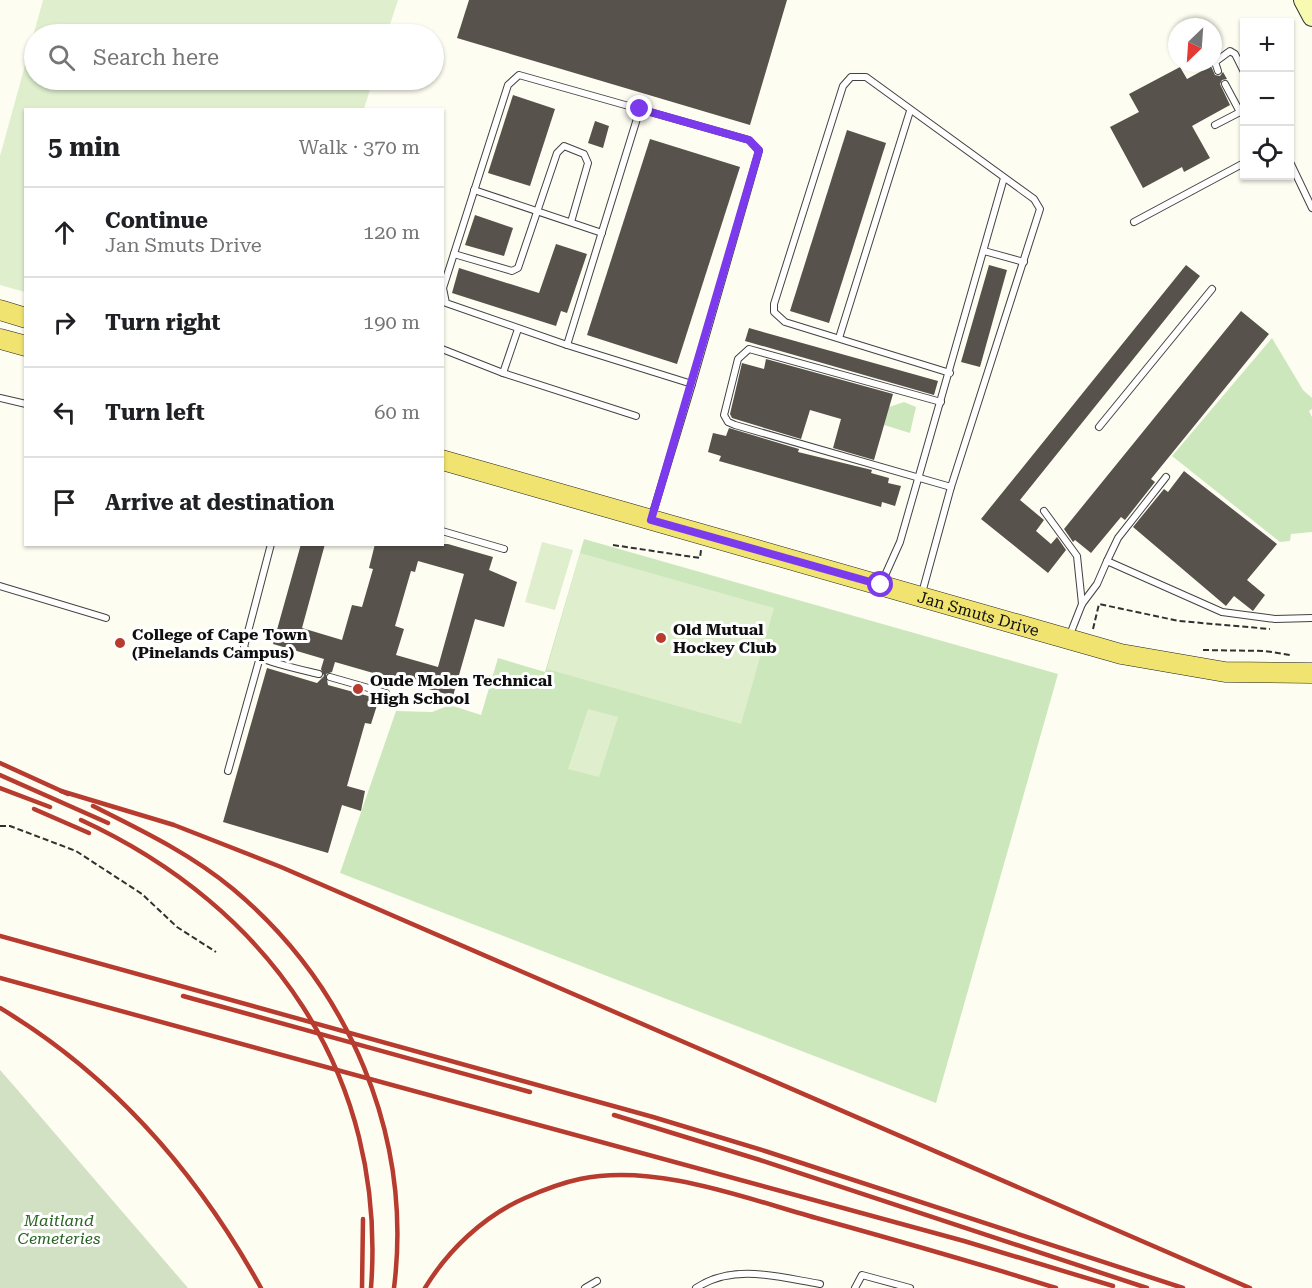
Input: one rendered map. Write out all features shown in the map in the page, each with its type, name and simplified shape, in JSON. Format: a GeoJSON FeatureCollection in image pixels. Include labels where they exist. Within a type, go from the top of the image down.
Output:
{"type":"FeatureCollection","features":[{"type":"Feature","properties":{"kind":"main road"},"geometry":{"type":"LineString","coordinates":[[0,310],[24,317]]}},
{"type":"Feature","properties":{"kind":"main road"},"geometry":{"type":"LineString","coordinates":[[0,339],[24,345]]}},
{"type":"Feature","properties":{"kind":"main road","name":"Jan Smuts Drive"},"geometry":{"type":"LineString","coordinates":[[444,461],[921,597],[1071,633],[1190,668],[1260,674],[1312,673]]}},
{"type":"Feature","properties":{"kind":"street"},"geometry":{"type":"LineString","coordinates":[[1303,0],[1312,17]]}},
{"type":"Feature","properties":{"kind":"lane"},"geometry":{"type":"LineString","coordinates":[[1222,57],[1230,51],[1235,54],[1240,63]]}},
{"type":"Feature","properties":{"kind":"lane"},"geometry":{"type":"LineString","coordinates":[[444,285],[508,85],[512,79],[526,75],[749,140],[759,150],[651,520]]}},
{"type":"Feature","properties":{"kind":"lane"},"geometry":{"type":"LineString","coordinates":[[921,597],[951,488],[1040,209],[1034,199],[866,77],[856,75],[844,82],[774,304],[774,312],[781,320],[950,373]]}},
{"type":"Feature","properties":{"kind":"lane"},"geometry":{"type":"LineString","coordinates":[[1225,84],[1240,108]]}},
{"type":"Feature","properties":{"kind":"lane"},"geometry":{"type":"LineString","coordinates":[[567,345],[640,109]]}},
{"type":"Feature","properties":{"kind":"lane"},"geometry":{"type":"LineString","coordinates":[[839,338],[910,111]]}},
{"type":"Feature","properties":{"kind":"lane"},"geometry":{"type":"LineString","coordinates":[[1215,125],[1240,112]]}},
{"type":"Feature","properties":{"kind":"lane"},"geometry":{"type":"LineString","coordinates":[[454,254],[516,270],[557,153],[560,148],[568,147],[584,154],[588,163],[571,222]]}},
{"type":"Feature","properties":{"kind":"lane"},"geometry":{"type":"LineString","coordinates":[[1134,222],[1240,166]]}},
{"type":"Feature","properties":{"kind":"lane"},"geometry":{"type":"LineString","coordinates":[[1294,170],[1312,208]]}},
{"type":"Feature","properties":{"kind":"lane"},"geometry":{"type":"LineString","coordinates":[[881,585],[900,542],[1004,178]]}},
{"type":"Feature","properties":{"kind":"lane"},"geometry":{"type":"LineString","coordinates":[[474,190],[602,233]]}},
{"type":"Feature","properties":{"kind":"lane"},"geometry":{"type":"LineString","coordinates":[[984,251],[1024,262]]}},
{"type":"Feature","properties":{"kind":"lane"},"geometry":{"type":"LineString","coordinates":[[1099,427],[1212,289]]}},
{"type":"Feature","properties":{"kind":"lane"},"geometry":{"type":"LineString","coordinates":[[444,293],[446,303],[518,329],[692,384]]}},
{"type":"Feature","properties":{"kind":"lane"},"geometry":{"type":"LineString","coordinates":[[503,373],[518,329]]}},
{"type":"Feature","properties":{"kind":"lane"},"geometry":{"type":"LineString","coordinates":[[941,402],[756,349],[742,352],[738,359],[724,408],[728,422],[951,488]]}},
{"type":"Feature","properties":{"kind":"lane"},"geometry":{"type":"LineString","coordinates":[[444,350],[503,373],[636,416]]}},
{"type":"Feature","properties":{"kind":"lane"},"geometry":{"type":"LineString","coordinates":[[0,398],[24,404]]}},
{"type":"Feature","properties":{"kind":"lane"},"geometry":{"type":"LineString","coordinates":[[1071,633],[1082,604],[1097,584],[1118,538],[1166,477]]}},
{"type":"Feature","properties":{"kind":"lane"},"geometry":{"type":"LineString","coordinates":[[1044,511],[1077,556],[1082,604]]}},
{"type":"Feature","properties":{"kind":"lane"},"geometry":{"type":"LineString","coordinates":[[444,532],[504,549]]}},
{"type":"Feature","properties":{"kind":"lane"},"geometry":{"type":"LineString","coordinates":[[270,546],[244,641],[247,651],[319,674]]}},
{"type":"Feature","properties":{"kind":"lane"},"geometry":{"type":"LineString","coordinates":[[1107,561],[1222,612],[1275,619],[1312,618]]}},
{"type":"Feature","properties":{"kind":"lane"},"geometry":{"type":"LineString","coordinates":[[0,586],[106,618]]}},
{"type":"Feature","properties":{"kind":"lane"},"geometry":{"type":"LineString","coordinates":[[228,771],[260,657]]}},
{"type":"Feature","properties":{"kind":"lane"},"geometry":{"type":"LineString","coordinates":[[330,677],[386,693]]}},
{"type":"Feature","properties":{"kind":"lane"},"geometry":{"type":"LineString","coordinates":[[696,1288],[708,1280],[742,1272],[820,1284]]}},
{"type":"Feature","properties":{"kind":"lane"},"geometry":{"type":"LineString","coordinates":[[855,1288],[862,1275],[910,1288]]}},
{"type":"Feature","properties":{"kind":"lane"},"geometry":{"type":"LineString","coordinates":[[585,1288],[597,1281]]}},
{"type":"Feature","properties":{"kind":"path"},"geometry":{"type":"LineString","coordinates":[[613,545],[700,558],[702,546]]}},
{"type":"Feature","properties":{"kind":"path"},"geometry":{"type":"LineString","coordinates":[[1071,633],[1092,633],[1099,604],[1179,621],[1278,629]]}},
{"type":"Feature","properties":{"kind":"path"},"geometry":{"type":"LineString","coordinates":[[1200,650],[1272,652],[1296,656]]}},
{"type":"Feature","properties":{"kind":"path"},"geometry":{"type":"LineString","coordinates":[[0,826],[10,826],[76,851],[142,894],[177,927],[216,952]]}},
{"type":"Feature","properties":{"kind":"green space"},"geometry":{"type":"Polygon","coordinates":[[[43,0],[398,0],[390,24],[36,24],[43,0]]]}},
{"type":"Feature","properties":{"kind":"green space"},"geometry":{"type":"Polygon","coordinates":[[[24,69],[24,90],[370,90],[364,108],[24,108],[24,292],[0,285],[0,156],[24,69]]]}},
{"type":"Feature","properties":{"kind":"green space"},"geometry":{"type":"Polygon","coordinates":[[[1272,338],[1303,390],[1312,398],[1312,409],[1309,411],[1312,417],[1312,532],[1291,534],[1290,541],[1280,542],[1172,456],[1272,338]]]}},
{"type":"Feature","properties":{"kind":"green space"},"geometry":{"type":"Polygon","coordinates":[[[904,402],[916,407],[910,433],[884,425],[889,407],[904,402]]]}},
{"type":"Feature","properties":{"kind":"green space"},"geometry":{"type":"Polygon","coordinates":[[[584,539],[1058,674],[936,1103],[340,873],[396,711],[432,712],[450,705],[481,715],[498,658],[545,672],[584,539]]]}},
{"type":"Feature","properties":{"kind":"green space"},"geometry":{"type":"Polygon","coordinates":[[[542,542],[573,550],[555,610],[525,602],[542,542]]]}},
{"type":"Feature","properties":{"kind":"green space","name":"Old Mutual Hockey Club"},"geometry":{"type":"Polygon","coordinates":[[[580,553],[774,608],[741,724],[547,669],[580,553]]]}},
{"type":"Feature","properties":{"kind":"green space"},"geometry":{"type":"Polygon","coordinates":[[[588,709],[618,717],[599,777],[568,769],[588,709]]]}},
{"type":"Feature","properties":{"kind":"green space","name":"Maitland Cemeteries"},"geometry":{"type":"Polygon","coordinates":[[[0,1070],[15,1087],[188,1288],[0,1288],[0,1070]]]}},
{"type":"Feature","properties":{"kind":"building"},"geometry":{"type":"Polygon","coordinates":[[[469,0],[787,0],[750,125],[457,38],[469,0]]]}},
{"type":"Feature","properties":{"kind":"building"},"geometry":{"type":"Polygon","coordinates":[[[1171,72],[1183,72],[1187,79],[1200,72],[1214,72],[1215,75],[1220,76],[1223,72],[1227,79],[1222,80],[1220,84],[1230,105],[1192,126],[1210,158],[1184,172],[1182,167],[1143,188],[1110,127],[1139,112],[1129,94],[1171,72]]]}},
{"type":"Feature","properties":{"kind":"building"},"geometry":{"type":"Polygon","coordinates":[[[513,95],[555,109],[530,186],[488,173],[513,95]]]}},
{"type":"Feature","properties":{"kind":"building"},"geometry":{"type":"Polygon","coordinates":[[[595,121],[609,126],[603,148],[588,143],[595,121]]]}},
{"type":"Feature","properties":{"kind":"building"},"geometry":{"type":"Polygon","coordinates":[[[847,130],[886,143],[829,323],[790,311],[847,130]]]}},
{"type":"Feature","properties":{"kind":"building"},"geometry":{"type":"Polygon","coordinates":[[[650,139],[740,167],[677,364],[587,335],[650,139]]]}},
{"type":"Feature","properties":{"kind":"building"},"geometry":{"type":"Polygon","coordinates":[[[475,215],[513,228],[504,256],[465,245],[475,215]]]}},
{"type":"Feature","properties":{"kind":"building"},"geometry":{"type":"Polygon","coordinates":[[[556,244],[587,254],[567,313],[561,311],[556,326],[452,293],[459,268],[539,293],[556,244]]]}},
{"type":"Feature","properties":{"kind":"building"},"geometry":{"type":"Polygon","coordinates":[[[989,265],[1007,270],[980,367],[961,362],[989,265]]]}},
{"type":"Feature","properties":{"kind":"building"},"geometry":{"type":"Polygon","coordinates":[[[1186,265],[1200,276],[1020,500],[1044,520],[1036,531],[1051,544],[1057,537],[1066,550],[1048,573],[981,519],[1186,265]]]}},
{"type":"Feature","properties":{"kind":"building"},"geometry":{"type":"Polygon","coordinates":[[[1241,311],[1269,334],[1151,479],[1155,482],[1125,520],[1121,517],[1091,553],[1075,540],[1073,542],[1064,529],[1241,311]]]}},
{"type":"Feature","properties":{"kind":"building"},"geometry":{"type":"Polygon","coordinates":[[[749,328],[938,381],[934,395],[745,341],[749,328]]]}},
{"type":"Feature","properties":{"kind":"building"},"geometry":{"type":"Polygon","coordinates":[[[766,359],[893,394],[874,460],[833,448],[841,419],[810,410],[801,439],[732,418],[730,414],[742,363],[764,369],[766,359]]]}},
{"type":"Feature","properties":{"kind":"building"},"geometry":{"type":"Polygon","coordinates":[[[729,428],[799,449],[798,452],[872,470],[871,473],[889,478],[888,483],[901,486],[895,506],[882,502],[881,507],[719,461],[721,456],[708,452],[713,433],[726,436],[729,428]]]}},
{"type":"Feature","properties":{"kind":"building"},"geometry":{"type":"Polygon","coordinates":[[[1184,471],[1277,544],[1247,580],[1265,595],[1253,611],[1234,596],[1226,606],[1133,527],[1164,489],[1168,492],[1184,471]]]}},
{"type":"Feature","properties":{"kind":"building"},"geometry":{"type":"Polygon","coordinates":[[[448,544],[493,557],[489,570],[517,582],[504,627],[475,619],[453,696],[335,662],[332,672],[326,674],[328,685],[379,699],[371,724],[365,723],[347,786],[365,791],[361,811],[342,805],[328,853],[223,822],[267,668],[317,683],[324,676],[321,669],[324,659],[273,644],[300,546],[324,546],[302,628],[342,640],[352,605],[362,607],[373,569],[369,568],[374,546],[444,546],[448,544]],[[418,561],[415,572],[411,571],[395,626],[404,629],[396,655],[438,667],[464,574],[418,561]]]}},
{"type":"Feature","properties":{"kind":"railway"},"geometry":{"type":"LineString","coordinates":[[0,763],[68,794]]}},
{"type":"Feature","properties":{"kind":"railway"},"geometry":{"type":"LineString","coordinates":[[0,775],[108,823]]}},
{"type":"Feature","properties":{"kind":"railway"},"geometry":{"type":"LineString","coordinates":[[0,788],[50,807]]}},
{"type":"Feature","properties":{"kind":"railway"},"geometry":{"type":"LineString","coordinates":[[61,791],[174,825],[281,867],[1250,1288]]}},
{"type":"Feature","properties":{"kind":"railway"},"geometry":{"type":"LineString","coordinates":[[93,806],[183,854],[233,889],[274,928],[310,971],[340,1018],[364,1068],[382,1121],[393,1175],[397,1231],[394,1288]]}},
{"type":"Feature","properties":{"kind":"railway"},"geometry":{"type":"LineString","coordinates":[[34,809],[89,833]]}},
{"type":"Feature","properties":{"kind":"railway"},"geometry":{"type":"LineString","coordinates":[[81,820],[148,856],[208,900],[260,950],[303,1007],[336,1069],[359,1137],[371,1210],[371,1288]]}},
{"type":"Feature","properties":{"kind":"railway"},"geometry":{"type":"LineString","coordinates":[[0,936],[653,1117],[765,1151],[1183,1288]]}},
{"type":"Feature","properties":{"kind":"railway"},"geometry":{"type":"LineString","coordinates":[[0,978],[964,1241],[1113,1286]]}},
{"type":"Feature","properties":{"kind":"railway"},"geometry":{"type":"LineString","coordinates":[[183,996],[530,1092]]}},
{"type":"Feature","properties":{"kind":"railway"},"geometry":{"type":"LineString","coordinates":[[0,1008],[79,1064],[149,1130],[209,1206],[261,1288]]}},
{"type":"Feature","properties":{"kind":"railway"},"geometry":{"type":"LineString","coordinates":[[614,1115],[760,1160],[1147,1288]]}},
{"type":"Feature","properties":{"kind":"railway"},"geometry":{"type":"LineString","coordinates":[[425,1288],[456,1248],[495,1214],[552,1187],[580,1179],[609,1175],[671,1179],[732,1193],[1056,1288]]}},
{"type":"Feature","properties":{"kind":"railway"},"geometry":{"type":"LineString","coordinates":[[362,1288],[363,1219]]}},
{"type":"Feature","properties":{"kind":"place","name":"Old Mutual Hockey Club"},"geometry":{"type":"Point","coordinates":[661,638]}},
{"type":"Feature","properties":{"kind":"place","name":"College of Cape Town (Pinelands Campus)"},"geometry":{"type":"Point","coordinates":[120,643]}},
{"type":"Feature","properties":{"kind":"place","name":"Oude Molen Technical High School"},"geometry":{"type":"Point","coordinates":[358,689]}},
{"type":"Feature","properties":{"kind":"route"},"geometry":{"type":"LineString","coordinates":[[640,109],[749,140],[759,150],[759,158],[651,520],[881,585]]}}]}
